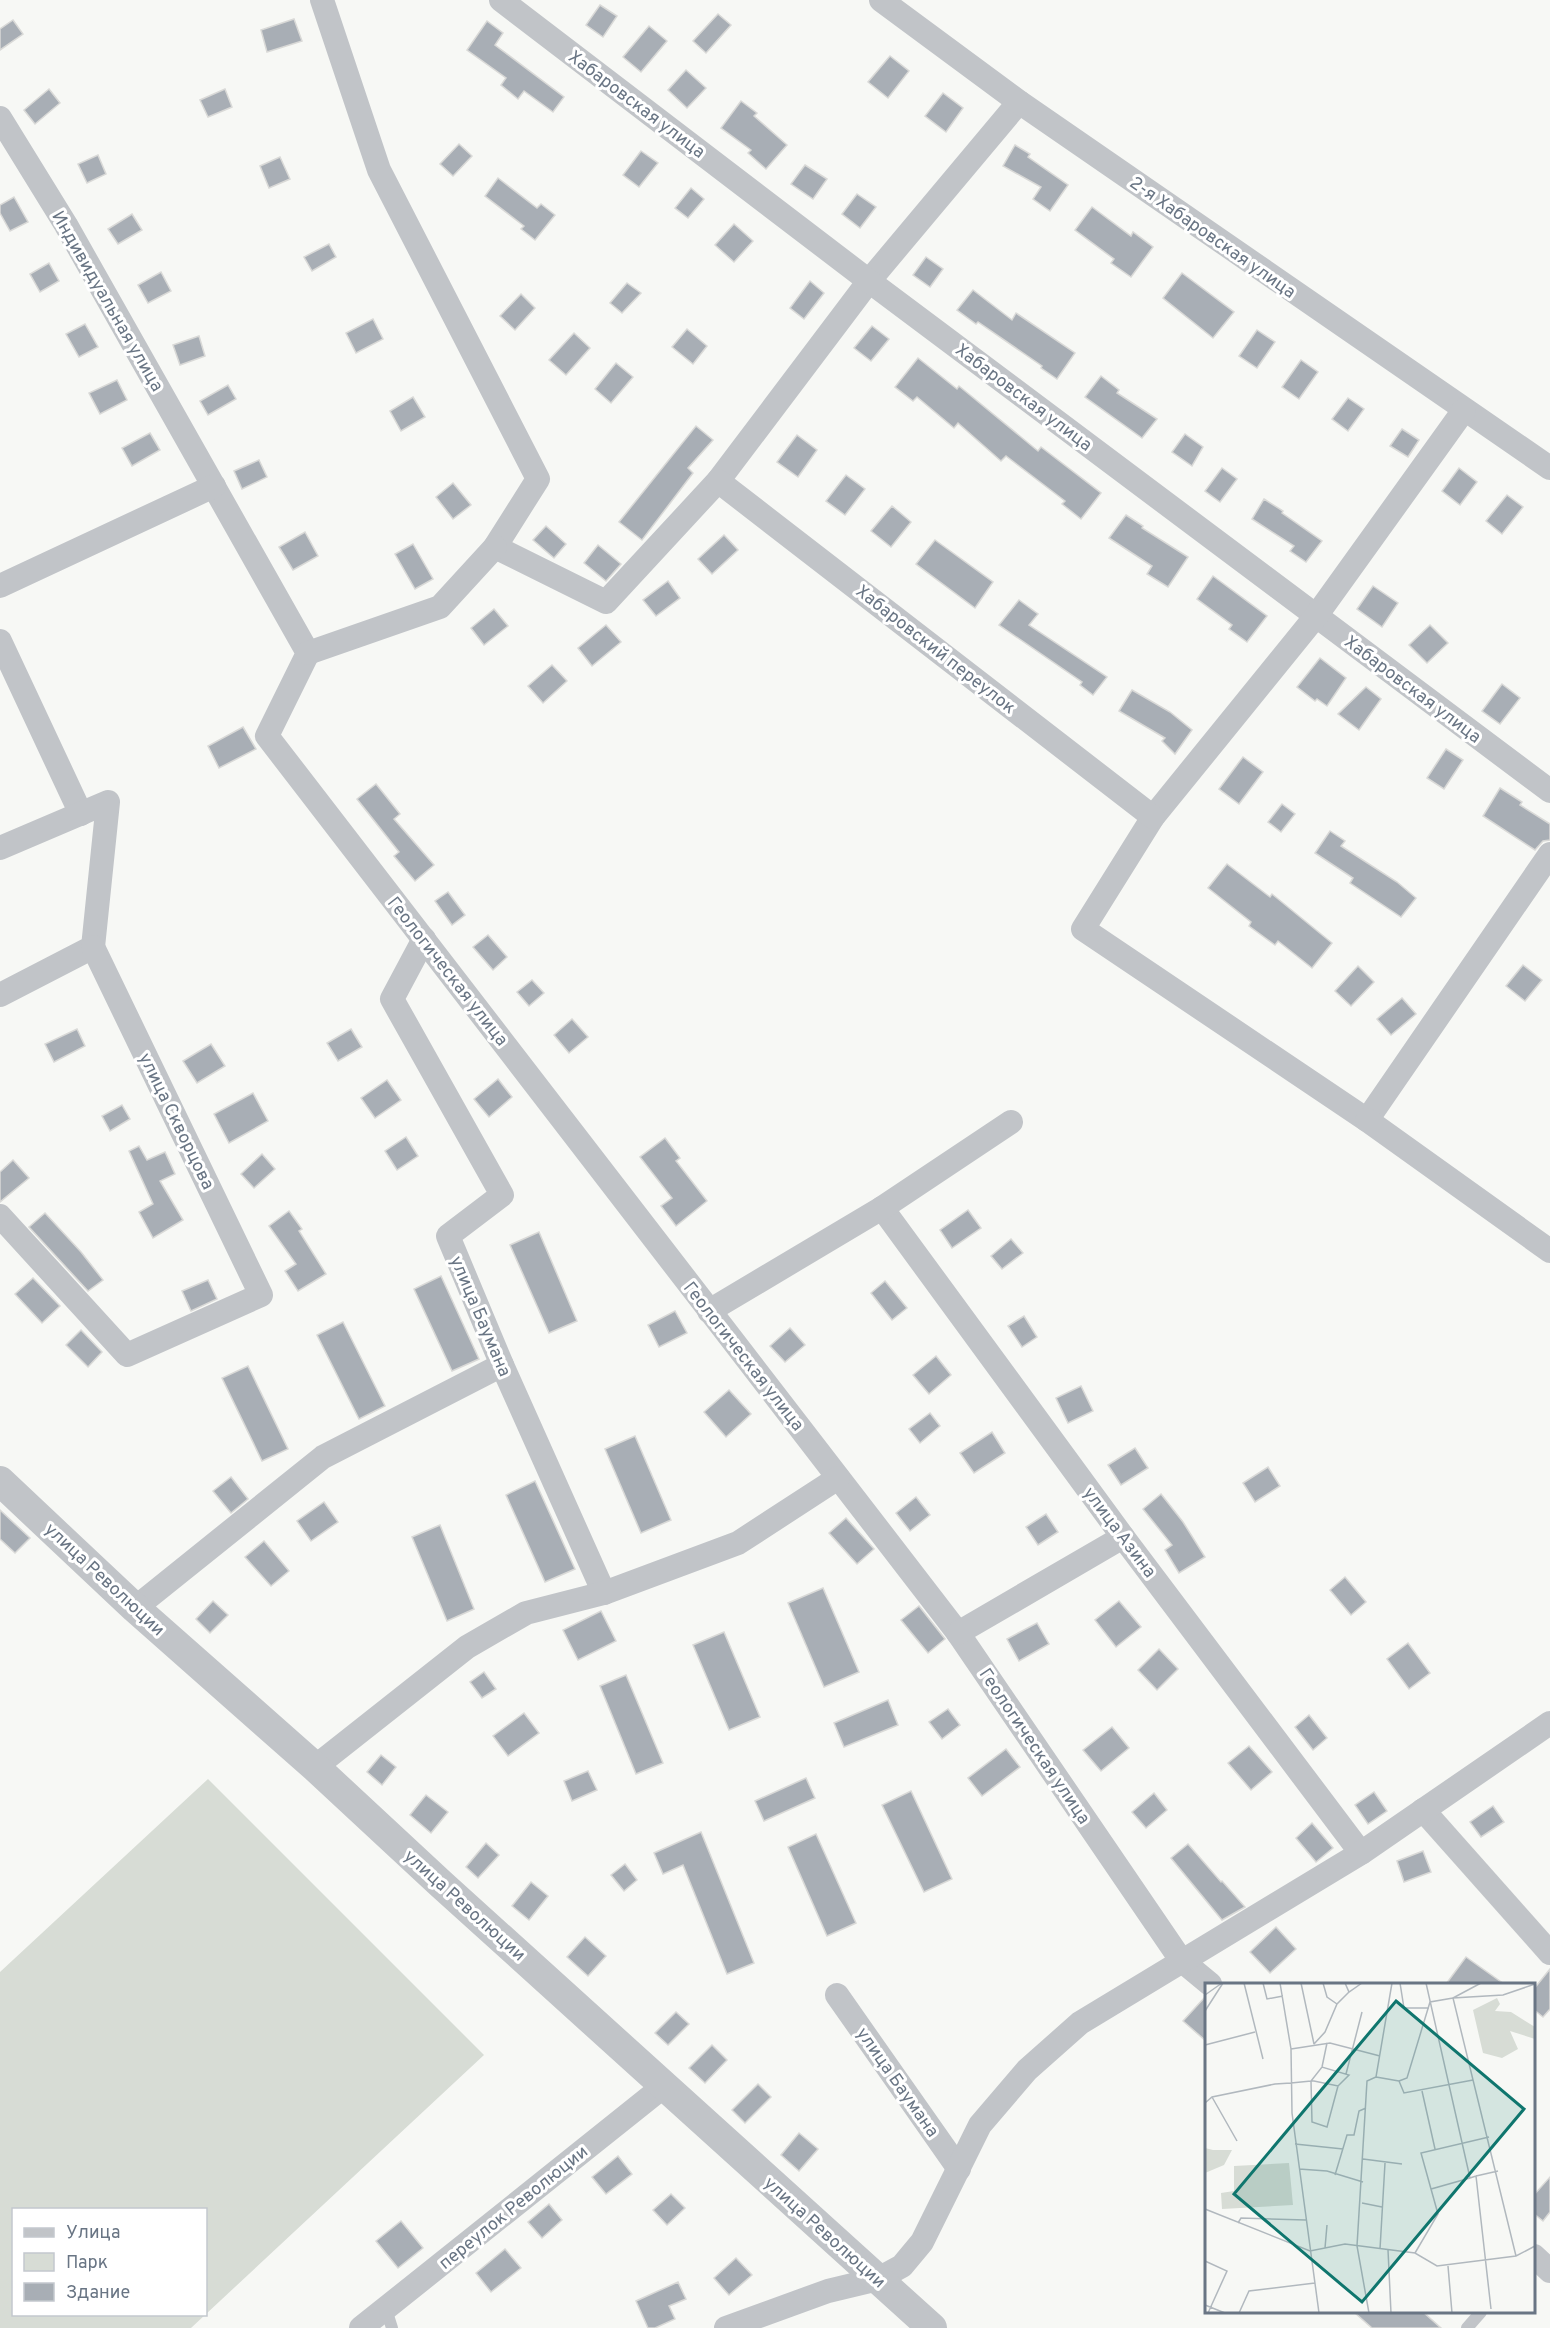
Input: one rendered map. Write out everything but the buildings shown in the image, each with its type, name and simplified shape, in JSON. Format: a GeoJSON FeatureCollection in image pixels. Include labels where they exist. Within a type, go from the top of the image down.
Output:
{"type":"FeatureCollection","features":[{"type":"Feature","properties":{"kind":"street"},"geometry":{"type":"LineString","coordinates":[[308,652],[440,607],[495,547],[538,478],[379,170],[321,0]]}},
{"type":"Feature","properties":{"kind":"street","name":"Хабаровская улица"},"geometry":{"type":"LineString","coordinates":[[501,0],[869,281],[1550,791]]}},
{"type":"Feature","properties":{"kind":"street","name":"2-я Хабаровская улица"},"geometry":{"type":"LineString","coordinates":[[881,0],[1019,102],[1464,411],[1550,468]]}},
{"type":"Feature","properties":{"kind":"street"},"geometry":{"type":"LineString","coordinates":[[495,547],[606,602],[718,481],[869,281],[1019,102]]}},
{"type":"Feature","properties":{"kind":"street","name":"Индивидуальная улица"},"geometry":{"type":"LineString","coordinates":[[0,118],[66,225],[308,652]]}},
{"type":"Feature","properties":{"kind":"street"},"geometry":{"type":"LineString","coordinates":[[1464,411],[1316,616],[1153,817],[1083,929],[1367,1120],[1550,1251]]}},
{"type":"Feature","properties":{"kind":"street","name":"Хабаровский переулок"},"geometry":{"type":"LineString","coordinates":[[718,481],[1153,817]]}},
{"type":"Feature","properties":{"kind":"street"},"geometry":{"type":"LineString","coordinates":[[0,586],[214,486]]}},
{"type":"Feature","properties":{"kind":"street"},"geometry":{"type":"LineString","coordinates":[[0,641],[81,814]]}},
{"type":"Feature","properties":{"kind":"street","name":"Геологическая улица"},"geometry":{"type":"LineString","coordinates":[[308,652],[267,736],[958,1633],[1181,1960],[1209,1983]]}},
{"type":"Feature","properties":{"kind":"street"},"geometry":{"type":"LineString","coordinates":[[0,849],[108,802],[93,946],[0,995]]}},
{"type":"Feature","properties":{"kind":"street"},"geometry":{"type":"LineString","coordinates":[[1367,1120],[1550,854]]}},
{"type":"Feature","properties":{"kind":"street","name":"улица Баумана"},"geometry":{"type":"LineString","coordinates":[[424,939],[392,999],[502,1195],[447,1236],[501,1365],[604,1593]]}},
{"type":"Feature","properties":{"kind":"street","name":"улица Скворцова"},"geometry":{"type":"LineString","coordinates":[[0,1216],[127,1354],[261,1295],[93,946]]}},
{"type":"Feature","properties":{"kind":"street"},"geometry":{"type":"LineString","coordinates":[[709,1311],[882,1208],[1011,1122]]}},
{"type":"Feature","properties":{"kind":"street","name":"улица Азина"},"geometry":{"type":"LineString","coordinates":[[882,1208],[1123,1537],[1361,1853]]}},
{"type":"Feature","properties":{"kind":"street"},"geometry":{"type":"LineString","coordinates":[[135,1608],[323,1457],[501,1365]]}},
{"type":"Feature","properties":{"kind":"street"},"geometry":{"type":"LineString","coordinates":[[315,1767],[467,1647],[526,1613],[604,1593],[738,1543],[838,1478]]}},
{"type":"Feature","properties":{"kind":"street","name":"улица Революции"},"geometry":{"type":"LineString","coordinates":[[0,1481],[135,1608],[315,1767],[441,1884],[932,2328]]}},
{"type":"Feature","properties":{"kind":"street"},"geometry":{"type":"LineString","coordinates":[[958,1633],[1123,1537]]}},
{"type":"Feature","properties":{"kind":"street"},"geometry":{"type":"LineString","coordinates":[[738,2326],[828,2291],[878,2279],[902,2265],[922,2242],[980,2125],[1027,2070],[1080,2023],[1361,1853],[1550,1723]]}},
{"type":"Feature","properties":{"kind":"street"},"geometry":{"type":"LineString","coordinates":[[1423,1810],[1550,1953]]}},
{"type":"Feature","properties":{"kind":"street","name":"улица Баумана"},"geometry":{"type":"LineString","coordinates":[[837,1995],[959,2169]]}},
{"type":"Feature","properties":{"kind":"street","name":"переулок Революции"},"geometry":{"type":"LineString","coordinates":[[361,2328],[389,2318],[664,2086]]}},
{"type":"Feature","properties":{"kind":"street"},"geometry":{"type":"LineString","coordinates":[[1535,2258],[1550,2271]]}},
{"type":"Feature","properties":{"kind":"lane"},"geometry":{"type":"LineString","coordinates":[[1467,2328],[1480,2313]]}},
{"type":"Feature","properties":{"kind":"green space"},"geometry":{"type":"Polygon","coordinates":[[[208,1779],[484,2055],[207,2313],[207,2208],[12,2208],[12,2316],[204,2316],[191,2328],[0,2328],[0,1972],[208,1779]]]}}]}
